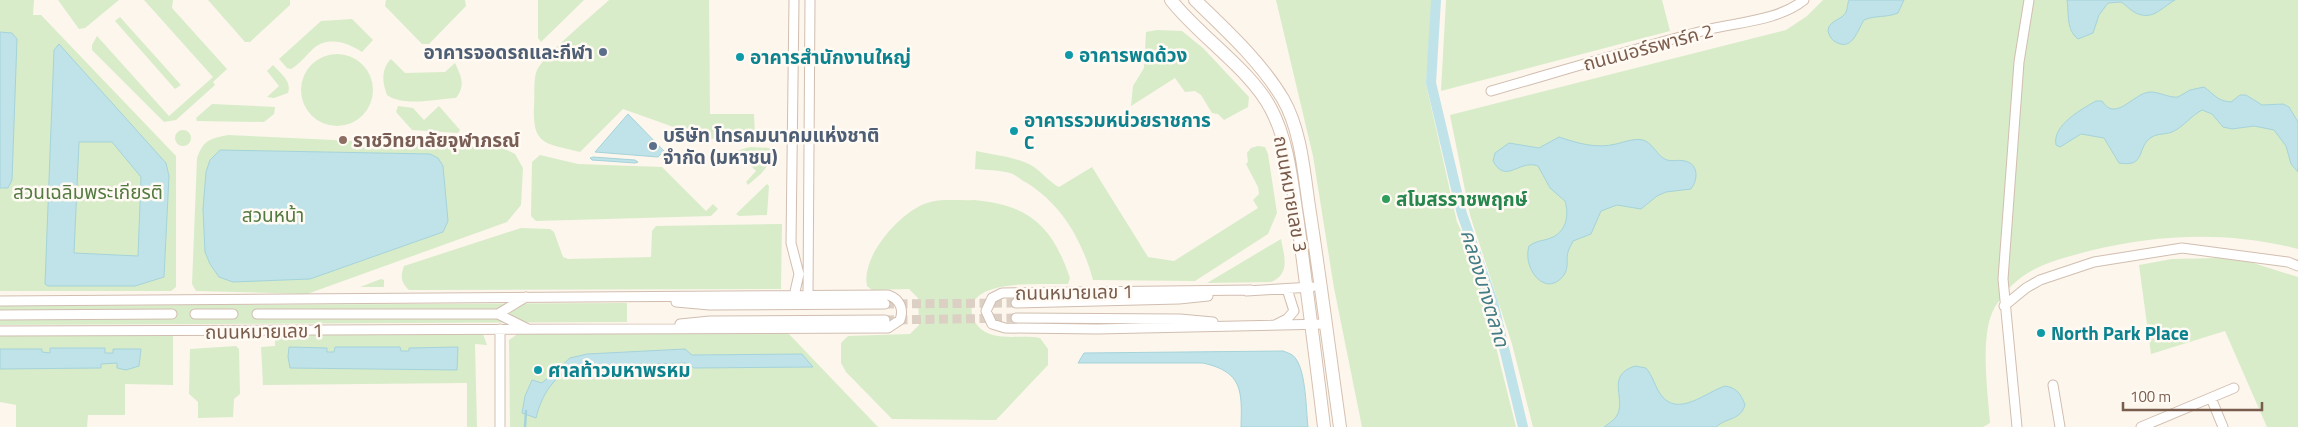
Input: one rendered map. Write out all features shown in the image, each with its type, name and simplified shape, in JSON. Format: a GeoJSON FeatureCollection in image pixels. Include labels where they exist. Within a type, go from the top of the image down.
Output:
{"type":"FeatureCollection","features":[{"type":"Feature","properties":{"kind":"street"},"geometry":{"type":"LineString","coordinates":[[794,0],[791,244],[799,274],[794,296]]}},
{"type":"Feature","properties":{"kind":"street"},"geometry":{"type":"LineString","coordinates":[[808,296],[810,0]]}},
{"type":"Feature","properties":{"kind":"street","name":"ถนนหมายเลข 3"},"geometry":{"type":"LineString","coordinates":[[1171,0],[1254,86],[1270,107],[1277,122],[1286,153],[1307,288],[1324,427]]}},
{"type":"Feature","properties":{"kind":"street","name":"ถนนหมายเลข 3"},"geometry":{"type":"LineString","coordinates":[[1196,0],[1269,78],[1284,101],[1299,147],[1322,287],[1340,427]]}},
{"type":"Feature","properties":{"kind":"street","name":"ถนนนอร์ธพาร์ค 2"},"geometry":{"type":"LineString","coordinates":[[1491,91],[1711,29],[1770,16],[1789,9],[1804,0]]}},
{"type":"Feature","properties":{"kind":"street"},"geometry":{"type":"LineString","coordinates":[[2017,427],[2004,306],[2003,279],[2020,62],[2029,0]]}},
{"type":"Feature","properties":{"kind":"street"},"geometry":{"type":"LineString","coordinates":[[791,244],[799,257],[805,257],[808,251]]}},
{"type":"Feature","properties":{"kind":"street"},"geometry":{"type":"LineString","coordinates":[[2004,306],[2026,288],[2040,280],[2094,262],[2182,248],[2288,262],[2298,266]]}},
{"type":"Feature","properties":{"kind":"street","name":"ถนนหมายเลข 1"},"geometry":{"type":"LineString","coordinates":[[1322,287],[1287,290],[1002,293],[992,298],[987,306],[989,320],[996,327],[1097,329],[1326,324]]}},
{"type":"Feature","properties":{"kind":"street","name":"ถนนหมายเลข 1"},"geometry":{"type":"LineString","coordinates":[[1016,303],[1179,299],[1251,290]]}},
{"type":"Feature","properties":{"kind":"street"},"geometry":{"type":"LineString","coordinates":[[1272,326],[1287,319],[1292,314],[1294,307],[1287,290]]}},
{"type":"Feature","properties":{"kind":"street","name":"ถนนหมายเลข 1"},"geometry":{"type":"LineString","coordinates":[[0,301],[855,296],[893,297],[901,306],[900,320],[888,328],[182,332],[0,330]]}},
{"type":"Feature","properties":{"kind":"street"},"geometry":{"type":"LineString","coordinates":[[498,314],[526,297]]}},
{"type":"Feature","properties":{"kind":"street","name":"ถนนหมายเลข 1"},"geometry":{"type":"LineString","coordinates":[[626,298],[710,305],[885,304]]}},
{"type":"Feature","properties":{"kind":"street"},"geometry":{"type":"LineString","coordinates":[[0,315],[172,314]]}},
{"type":"Feature","properties":{"kind":"street","name":"ถนนหมายเลข 1"},"geometry":{"type":"LineString","coordinates":[[195,314],[233,314]]}},
{"type":"Feature","properties":{"kind":"street","name":"ถนนหมายเลข 1"},"geometry":{"type":"LineString","coordinates":[[257,314],[498,314],[529,329]]}},
{"type":"Feature","properties":{"kind":"street","name":"ถนนหมายเลข 1"},"geometry":{"type":"LineString","coordinates":[[1016,318],[1180,319],[1252,326]]}},
{"type":"Feature","properties":{"kind":"street","name":"ถนนหมายเลข 1"},"geometry":{"type":"LineString","coordinates":[[627,329],[710,321],[885,320]]}},
{"type":"Feature","properties":{"kind":"street"},"geometry":{"type":"LineString","coordinates":[[500,329],[500,427]]}},
{"type":"Feature","properties":{"kind":"street"},"geometry":{"type":"LineString","coordinates":[[2053,384],[2060,427]]}},
{"type":"Feature","properties":{"kind":"street"},"geometry":{"type":"LineString","coordinates":[[2141,427],[2234,388]]}},
{"type":"Feature","properties":{"kind":"street"},"geometry":{"type":"LineString","coordinates":[[2211,398],[2223,427]]}},
{"type":"Feature","properties":{"kind":"green space","name":"สวนเฉลิมพระเกียรติ"},"geometry":{"type":"Polygon","coordinates":[[[0,0],[34,0],[33,15],[41,15],[176,156],[176,287],[171,291],[0,291],[0,0]]]}},
{"type":"Feature","properties":{"kind":"green space"},"geometry":{"type":"Polygon","coordinates":[[[58,0],[119,0],[85,28],[79,29],[58,0]]]}},
{"type":"Feature","properties":{"kind":"green space"},"geometry":{"type":"Polygon","coordinates":[[[144,0],[173,0],[172,8],[227,69],[213,82],[215,85],[176,120],[164,122],[92,50],[92,45],[97,36],[169,116],[213,77],[144,0]]]}},
{"type":"Feature","properties":{"kind":"green space"},"geometry":{"type":"Polygon","coordinates":[[[208,0],[290,0],[290,5],[250,42],[245,42],[208,0]]]}},
{"type":"Feature","properties":{"kind":"green space"},"geometry":{"type":"Polygon","coordinates":[[[386,0],[465,0],[466,6],[429,44],[422,44],[385,6],[386,0]]]}},
{"type":"Feature","properties":{"kind":"green space"},"geometry":{"type":"Polygon","coordinates":[[[538,0],[584,0],[541,42],[538,38],[538,0]]]}},
{"type":"Feature","properties":{"kind":"green space"},"geometry":{"type":"Polygon","coordinates":[[[609,0],[709,0],[710,114],[754,114],[755,137],[707,139],[623,109],[580,152],[550,144],[538,136],[534,118],[537,70],[541,63],[559,45],[609,0]]]}},
{"type":"Feature","properties":{"kind":"green space","name":"สโมสรราชพฤกษ์"},"geometry":{"type":"Polygon","coordinates":[[[1276,0],[1432,0],[1426,84],[1457,222],[1473,255],[1516,427],[1362,427],[1334,288],[1313,156],[1276,0]]]}},
{"type":"Feature","properties":{"kind":"green space"},"geometry":{"type":"Polygon","coordinates":[[[1446,0],[1662,0],[1670,31],[1441,91],[1446,0]]]}},
{"type":"Feature","properties":{"kind":"green space"},"geometry":{"type":"Polygon","coordinates":[[[1823,0],[2298,0],[2298,249],[2246,239],[2219,237],[2167,238],[2115,245],[2089,251],[2060,259],[2024,275],[2004,294],[1990,318],[1986,347],[1986,380],[1990,423],[1983,427],[1533,427],[1512,344],[1470,215],[1450,115],[1786,30],[1807,16],[1823,0]]]}},
{"type":"Feature","properties":{"kind":"green space"},"geometry":{"type":"Polygon","coordinates":[[[120,17],[181,85],[175,89],[115,21],[120,17]]]}},
{"type":"Feature","properties":{"kind":"green space"},"geometry":{"type":"Polygon","coordinates":[[[352,19],[373,40],[362,52],[338,42],[326,42],[314,48],[291,69],[287,68],[279,59],[321,21],[352,19]]]}},
{"type":"Feature","properties":{"kind":"green space"},"geometry":{"type":"Polygon","coordinates":[[[1157,30],[1182,31],[1203,48],[1249,97],[1248,107],[1224,120],[1218,114],[1212,113],[1201,95],[1195,91],[1185,92],[1175,78],[1131,106],[1133,86],[1144,68],[1146,32],[1157,30]]]}},
{"type":"Feature","properties":{"kind":"green space"},"geometry":{"type":"Polygon","coordinates":[[[344,54],[363,64],[371,76],[373,90],[371,104],[363,116],[351,124],[330,126],[311,116],[303,104],[301,83],[311,64],[323,56],[344,54]]]}},
{"type":"Feature","properties":{"kind":"green space"},"geometry":{"type":"Polygon","coordinates":[[[391,59],[405,73],[445,72],[455,63],[462,80],[461,89],[456,98],[430,101],[402,101],[394,99],[387,95],[383,81],[385,67],[391,59]]]}},
{"type":"Feature","properties":{"kind":"green space"},"geometry":{"type":"Polygon","coordinates":[[[273,65],[287,81],[289,89],[288,93],[274,98],[267,97],[279,86],[267,71],[273,65]]]}},
{"type":"Feature","properties":{"kind":"green space"},"geometry":{"type":"Polygon","coordinates":[[[212,104],[275,107],[274,114],[264,122],[197,121],[196,118],[212,104]]]}},
{"type":"Feature","properties":{"kind":"green space"},"geometry":{"type":"Polygon","coordinates":[[[398,106],[413,108],[424,120],[439,106],[460,130],[458,133],[412,130],[396,112],[398,106]]]}},
{"type":"Feature","properties":{"kind":"green space"},"geometry":{"type":"Polygon","coordinates":[[[183,130],[191,138],[183,146],[175,138],[183,130]]]}},
{"type":"Feature","properties":{"kind":"green space","name":"สวนหน้า"},"geometry":{"type":"Polygon","coordinates":[[[228,135],[503,148],[515,154],[523,168],[521,205],[507,222],[307,294],[196,291],[192,284],[197,158],[205,143],[228,135]]]}},
{"type":"Feature","properties":{"kind":"green space"},"geometry":{"type":"Polygon","coordinates":[[[750,147],[770,148],[770,155],[765,170],[748,185],[746,182],[756,171],[736,151],[750,147]]]}},
{"type":"Feature","properties":{"kind":"green space"},"geometry":{"type":"Polygon","coordinates":[[[1265,147],[1268,154],[1277,213],[1268,234],[1195,281],[1093,280],[1077,238],[1051,202],[1012,174],[975,169],[976,151],[1006,157],[1034,167],[1059,187],[1092,167],[1148,257],[1174,261],[1258,208],[1253,200],[1259,194],[1258,187],[1246,164],[1248,162],[1247,153],[1251,148],[1265,147]]]}},
{"type":"Feature","properties":{"kind":"green space"},"geometry":{"type":"Polygon","coordinates":[[[540,155],[578,164],[662,167],[706,211],[713,204],[718,209],[711,216],[536,221],[531,216],[532,162],[540,155]]]}},
{"type":"Feature","properties":{"kind":"green space"},"geometry":{"type":"Polygon","coordinates":[[[767,184],[769,186],[767,215],[739,216],[736,214],[767,184]]]}},
{"type":"Feature","properties":{"kind":"green space"},"geometry":{"type":"Polygon","coordinates":[[[974,200],[1010,207],[1036,221],[1055,245],[1063,260],[1070,278],[1068,284],[1026,284],[993,289],[981,294],[973,303],[973,319],[986,332],[999,336],[1040,338],[1048,349],[1048,365],[996,420],[892,419],[846,372],[841,363],[841,343],[848,336],[910,334],[919,325],[918,298],[909,289],[872,290],[867,286],[870,262],[876,249],[895,225],[916,208],[938,201],[974,200]]]}},
{"type":"Feature","properties":{"kind":"green space"},"geometry":{"type":"Polygon","coordinates":[[[782,224],[781,289],[409,290],[402,279],[404,266],[521,228],[550,229],[554,232],[563,257],[568,259],[651,257],[652,231],[656,226],[782,224]]]}},
{"type":"Feature","properties":{"kind":"green space"},"geometry":{"type":"Polygon","coordinates":[[[1281,239],[1285,264],[1277,279],[1271,282],[1207,283],[1281,239]]]}},
{"type":"Feature","properties":{"kind":"green space"},"geometry":{"type":"Polygon","coordinates":[[[2220,258],[2250,262],[2298,277],[2298,427],[2267,427],[2225,331],[2151,354],[2139,265],[2172,259],[2220,258]]]}},
{"type":"Feature","properties":{"kind":"green space"},"geometry":{"type":"Polygon","coordinates":[[[381,279],[384,280],[384,287],[360,287],[381,279]]]}},
{"type":"Feature","properties":{"kind":"green space"},"geometry":{"type":"Polygon","coordinates":[[[627,303],[627,322],[0,325],[0,306],[627,303]]]}},
{"type":"Feature","properties":{"kind":"green space"},"geometry":{"type":"Polygon","coordinates":[[[477,332],[483,334],[487,345],[475,344],[477,427],[467,427],[467,383],[263,385],[261,347],[275,346],[275,333],[477,332]]]}},
{"type":"Feature","properties":{"kind":"green space"},"geometry":{"type":"Polygon","coordinates":[[[787,332],[878,427],[510,427],[509,340],[519,333],[787,332]]]}},
{"type":"Feature","properties":{"kind":"green space"},"geometry":{"type":"Polygon","coordinates":[[[167,334],[173,336],[173,385],[125,384],[125,415],[88,415],[87,427],[16,427],[16,405],[0,402],[0,336],[167,334]]]}},
{"type":"Feature","properties":{"kind":"green space"},"geometry":{"type":"Polygon","coordinates":[[[236,346],[239,349],[240,394],[234,399],[233,417],[198,418],[198,402],[189,394],[190,349],[236,346]]]}},
{"type":"Feature","properties":{"kind":"water"},"geometry":{"type":"Polygon","coordinates":[[[1849,0],[1904,0],[1898,13],[1864,20],[1850,43],[1840,44],[1831,38],[1828,28],[1845,13],[1849,0]]]}},
{"type":"Feature","properties":{"kind":"water"},"geometry":{"type":"Polygon","coordinates":[[[2067,0],[2175,0],[2151,15],[2140,15],[2121,2],[2108,3],[2099,15],[2093,33],[2078,39],[2070,26],[2067,0]]]}},
{"type":"Feature","properties":{"kind":"water"},"geometry":{"type":"Polygon","coordinates":[[[0,32],[12,33],[17,39],[12,180],[8,188],[0,188],[0,32]]]}},
{"type":"Feature","properties":{"kind":"water"},"geometry":{"type":"Polygon","coordinates":[[[59,44],[166,163],[169,176],[164,277],[135,286],[48,286],[45,284],[54,50],[59,44]],[[79,142],[74,253],[138,256],[141,177],[112,142],[79,142]]]}},
{"type":"Feature","properties":{"kind":"water"},"geometry":{"type":"Polygon","coordinates":[[[2204,87],[2219,99],[2226,101],[2231,102],[2240,95],[2246,95],[2262,105],[2283,104],[2289,107],[2298,122],[2298,172],[2291,164],[2286,146],[2274,130],[2254,126],[2232,129],[2223,127],[2212,114],[2202,110],[2174,131],[2152,137],[2147,141],[2138,159],[2128,164],[2119,163],[2104,138],[2081,134],[2060,147],[2056,145],[2056,138],[2063,124],[2076,113],[2096,101],[2102,101],[2107,107],[2113,109],[2119,108],[2137,97],[2150,92],[2178,97],[2190,90],[2204,87]]]}},
{"type":"Feature","properties":{"kind":"water"},"geometry":{"type":"Polygon","coordinates":[[[628,114],[664,151],[658,157],[595,152],[628,114]]]}},
{"type":"Feature","properties":{"kind":"water"},"geometry":{"type":"Polygon","coordinates":[[[1559,137],[1594,146],[1643,140],[1649,143],[1660,156],[1666,159],[1682,161],[1693,165],[1696,177],[1691,189],[1666,192],[1657,196],[1641,209],[1617,205],[1601,211],[1591,234],[1573,241],[1568,252],[1564,275],[1557,282],[1550,284],[1537,278],[1532,272],[1529,264],[1529,246],[1558,234],[1566,221],[1565,201],[1550,188],[1538,166],[1531,165],[1503,171],[1493,161],[1495,153],[1509,143],[1539,148],[1559,137]]]}},
{"type":"Feature","properties":{"kind":"water","name":"สวนหน้า"},"geometry":{"type":"Polygon","coordinates":[[[220,150],[430,154],[438,158],[443,166],[448,221],[443,232],[310,279],[233,282],[219,277],[210,264],[205,252],[203,209],[206,172],[210,160],[220,150]]]}},
{"type":"Feature","properties":{"kind":"water"},"geometry":{"type":"Polygon","coordinates":[[[590,158],[635,160],[638,162],[592,160],[590,158]]]}},
{"type":"Feature","properties":{"kind":"water"},"geometry":{"type":"Polygon","coordinates":[[[289,347],[327,348],[327,352],[334,352],[335,347],[400,347],[401,351],[409,351],[409,348],[458,347],[457,370],[290,368],[289,347]]]}},
{"type":"Feature","properties":{"kind":"water"},"geometry":{"type":"Polygon","coordinates":[[[50,348],[105,348],[105,353],[113,353],[113,349],[141,349],[139,366],[126,370],[117,368],[117,363],[101,364],[101,368],[0,369],[0,349],[42,349],[42,352],[50,353],[50,348]]]}},
{"type":"Feature","properties":{"kind":"water"},"geometry":{"type":"Polygon","coordinates":[[[685,349],[692,355],[802,354],[813,367],[694,368],[686,363],[576,366],[561,375],[550,387],[545,394],[536,418],[522,413],[525,396],[532,380],[542,383],[570,358],[587,354],[685,349]]]}},
{"type":"Feature","properties":{"kind":"water"},"geometry":{"type":"Polygon","coordinates":[[[1283,351],[1296,359],[1302,373],[1308,427],[1241,427],[1240,393],[1233,378],[1216,367],[1203,363],[1078,363],[1084,353],[1283,351]]]}},
{"type":"Feature","properties":{"kind":"water"},"geometry":{"type":"Polygon","coordinates":[[[1635,366],[1646,368],[1661,395],[1675,404],[1684,404],[1725,386],[1733,388],[1738,392],[1745,405],[1740,414],[1716,427],[1604,427],[1616,417],[1619,410],[1618,389],[1621,376],[1626,370],[1635,366]]]}},
{"type":"Feature","properties":{"kind":"waterway","name":"คลองบางตลาด"},"geometry":{"type":"LineString","coordinates":[[1436,0],[1431,83],[1462,214],[1493,302],[1523,427]]}},
{"type":"Feature","properties":{"kind":"waterway"},"geometry":{"type":"LineString","coordinates":[[525,427],[526,411]]}},
{"type":"Feature","properties":{"kind":"tunnel"},"geometry":{"type":"LineString","coordinates":[[885,304],[1016,303]]}},
{"type":"Feature","properties":{"kind":"tunnel"},"geometry":{"type":"LineString","coordinates":[[885,320],[1016,318]]}},
{"type":"Feature","properties":{"kind":"place","name":"อาคารจอดรถและกีฬา"},"geometry":{"type":"Point","coordinates":[603,52]}},
{"type":"Feature","properties":{"kind":"place","name":"อาคารพดด้วง"},"geometry":{"type":"Point","coordinates":[1069,55]}},
{"type":"Feature","properties":{"kind":"place","name":"อาคารสำนักงานใหญ่"},"geometry":{"type":"Point","coordinates":[740,57]}},
{"type":"Feature","properties":{"kind":"place","name":"อาคารรวมหน่วยราชการ C"},"geometry":{"type":"Point","coordinates":[1014,131]}},
{"type":"Feature","properties":{"kind":"place","name":"ราชวิทยาลัยจุฬาภรณ์"},"geometry":{"type":"Point","coordinates":[343,140]}},
{"type":"Feature","properties":{"kind":"place","name":"บริษัท โทรคมนาคมแห่งชาติ จำกัด (มหาชน)"},"geometry":{"type":"Point","coordinates":[653,146]}},
{"type":"Feature","properties":{"kind":"place","name":"สโมสรราชพฤกษ์"},"geometry":{"type":"Point","coordinates":[1386,199]}},
{"type":"Feature","properties":{"kind":"place","name":"North Park Place"},"geometry":{"type":"Point","coordinates":[2041,333]}},
{"type":"Feature","properties":{"kind":"place","name":"ศาลท้าวมหาพรหม"},"geometry":{"type":"Point","coordinates":[538,370]}}]}
